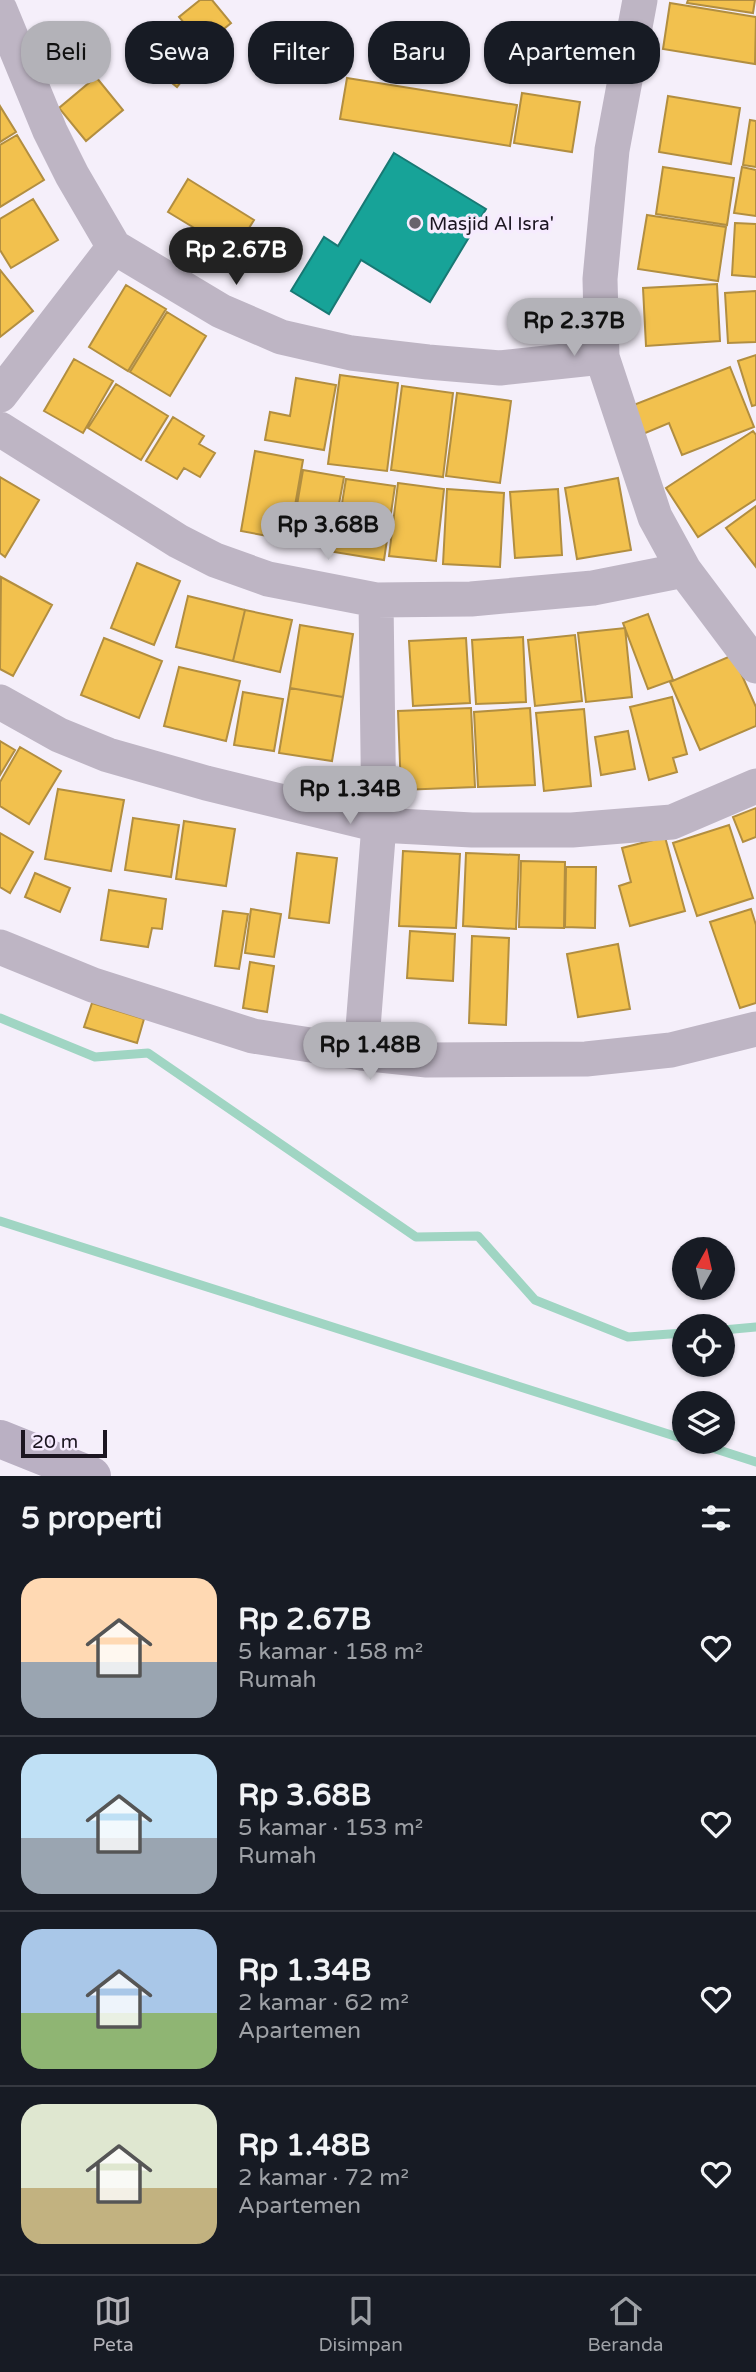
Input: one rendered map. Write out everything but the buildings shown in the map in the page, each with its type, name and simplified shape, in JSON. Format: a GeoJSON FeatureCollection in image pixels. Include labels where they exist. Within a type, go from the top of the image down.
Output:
{"type":"FeatureCollection","features":[{"type":"Feature","properties":{"kind":"highway"},"geometry":{"type":"LineString","coordinates":[[0,1439],[92,1476]]}},
{"type":"Feature","properties":{"kind":"street"},"geometry":{"type":"LineString","coordinates":[[0,3],[6,0]]}},
{"type":"Feature","properties":{"kind":"street"},"geometry":{"type":"LineString","coordinates":[[640,0],[612,150],[600,279],[602,357],[655,517],[684,570],[756,666]]}},
{"type":"Feature","properties":{"kind":"street"},"geometry":{"type":"LineString","coordinates":[[0,10],[50,131],[114,247],[221,311],[281,337],[351,353],[500,368],[602,357]]}},
{"type":"Feature","properties":{"kind":"street"},"geometry":{"type":"LineString","coordinates":[[0,395],[114,247]]}},
{"type":"Feature","properties":{"kind":"street"},"geometry":{"type":"LineString","coordinates":[[0,429],[131,513],[215,559],[268,579],[376,600],[471,599],[593,587],[684,570]]}},
{"type":"Feature","properties":{"kind":"street"},"geometry":{"type":"LineString","coordinates":[[361,1053],[379,825],[376,600]]}},
{"type":"Feature","properties":{"kind":"street"},"geometry":{"type":"LineString","coordinates":[[0,702],[60,735],[108,755],[206,783],[379,825],[472,830],[572,831],[672,822],[756,786]]}},
{"type":"Feature","properties":{"kind":"street"},"geometry":{"type":"LineString","coordinates":[[0,947],[93,985],[253,1036],[361,1053],[427,1060],[586,1059],[671,1050],[756,1029]]}},
{"type":"Feature","properties":{"kind":"waterway"},"geometry":{"type":"LineString","coordinates":[[0,1018],[95,1057],[148,1053],[416,1237],[478,1236],[535,1300],[628,1337],[672,1334]]}},
{"type":"Feature","properties":{"kind":"waterway"},"geometry":{"type":"LineString","coordinates":[[0,1221],[672,1435]]}},
{"type":"Feature","properties":{"kind":"waterway"},"geometry":{"type":"LineString","coordinates":[[735,1329],[756,1327]]}},
{"type":"Feature","properties":{"kind":"waterway"},"geometry":{"type":"LineString","coordinates":[[731,1454],[756,1462]]}},
{"type":"Feature","properties":{"kind":"place","name":"Masjid Al Isra'"},"geometry":{"type":"Point","coordinates":[415,223]}}]}
